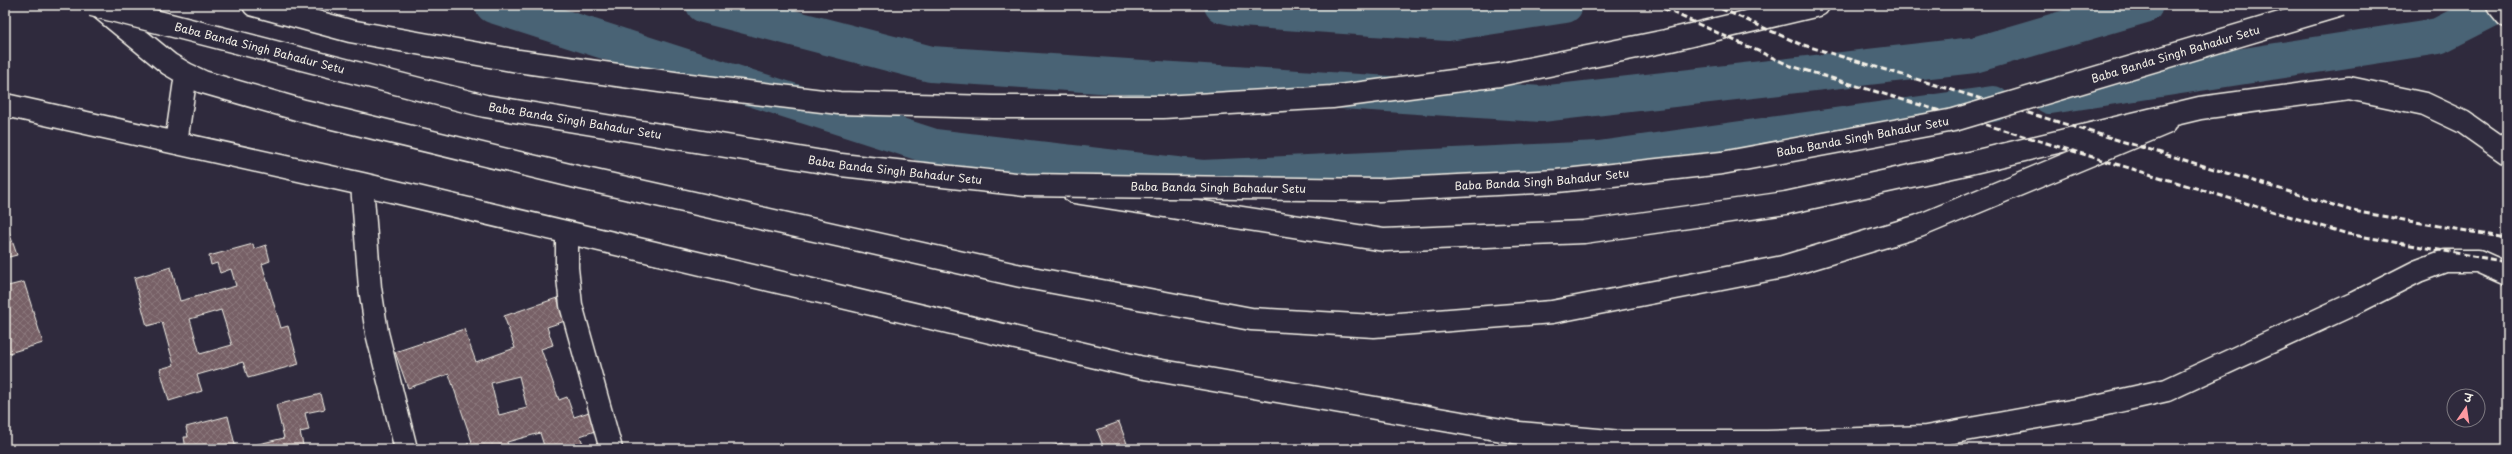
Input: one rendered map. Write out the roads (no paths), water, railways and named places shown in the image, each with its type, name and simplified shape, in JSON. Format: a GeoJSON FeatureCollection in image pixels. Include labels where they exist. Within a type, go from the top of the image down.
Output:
{"type":"FeatureCollection","features":[{"type":"Feature","properties":{"kind":"main road","name":"Baba Banda Singh Bahadur Setu"},"geometry":{"type":"LineString","coordinates":[[92,5],[485,106],[841,165],[1025,185],[1379,190],[1557,181],[1722,163],[1954,120],[2341,5]]}},
{"type":"Feature","properties":{"kind":"main road"},"geometry":{"type":"LineString","coordinates":[[97,5],[169,64],[186,74],[203,82],[304,111],[581,178],[1021,276],[1251,319],[1374,326],[1552,312],[1783,267],[1919,226],[2200,108]]}},
{"type":"Feature","properties":{"kind":"main road"},"geometry":{"type":"LineString","coordinates":[[254,5],[350,31],[518,61],[681,84],[839,103],[993,107],[1163,106],[1332,97],[1499,75],[1666,41],[1818,5]]}},
{"type":"Feature","properties":{"kind":"main road"},"geometry":{"type":"LineString","coordinates":[[2498,5],[2507,16]]}},
{"type":"Feature","properties":{"kind":"main road"},"geometry":{"type":"LineString","coordinates":[[176,143],[186,74]]}},
{"type":"Feature","properties":{"kind":"main road"},"geometry":{"type":"LineString","coordinates":[[1025,185],[1384,240],[1584,232],[1786,203],[1961,165],[2200,108],[2349,88],[2425,104],[2463,122],[2507,153]]}},
{"type":"Feature","properties":{"kind":"main road"},"geometry":{"type":"LineString","coordinates":[[5,105],[362,184],[1139,368],[1519,433],[1621,442],[1767,442],[1926,437],[2088,408],[2167,390],[2355,303],[2418,270],[2445,261],[2478,261],[2507,274]]}},
{"type":"Feature","properties":{"kind":"main road"},"geometry":{"type":"LineString","coordinates":[[362,184],[370,288],[377,333],[406,449]]}},
{"type":"Feature","properties":{"kind":"main road"},"geometry":{"type":"LineString","coordinates":[[566,233],[567,268],[571,305],[611,449]]}},
{"type":"Feature","properties":{"kind":"waterway"},"geometry":{"type":"LineString","coordinates":[[493,5],[934,147],[1202,178],[1599,159],[1993,104]]}},
{"type":"Feature","properties":{"kind":"waterway"},"geometry":{"type":"LineString","coordinates":[[704,5],[931,64],[1541,104],[1974,55],[2145,5]]}},
{"type":"Feature","properties":{"kind":"waterway"},"geometry":{"type":"LineString","coordinates":[[1222,5],[1241,9],[1448,23],[1565,5]]}},
{"type":"Feature","properties":{"kind":"waterway"},"geometry":{"type":"LineString","coordinates":[[2050,96],[2438,36],[2499,5]]}},
{"type":"Feature","properties":{"kind":"railway"},"geometry":{"type":"LineString","coordinates":[[1656,5],[1791,66],[2348,234],[2507,262]]}},
{"type":"Feature","properties":{"kind":"railway"},"geometry":{"type":"LineString","coordinates":[[1713,5],[1800,44],[2353,211],[2507,238]]}}]}
